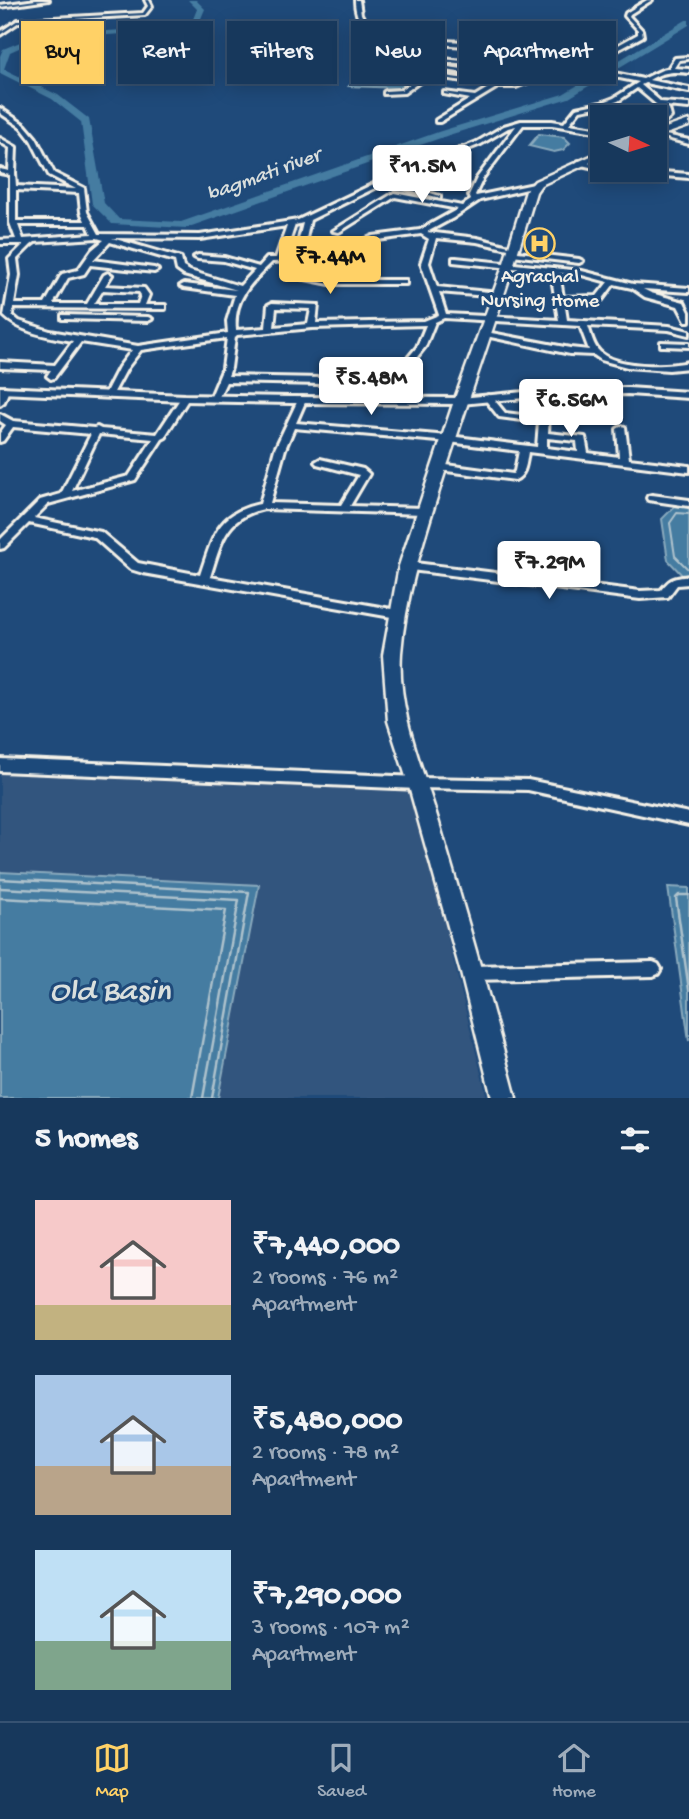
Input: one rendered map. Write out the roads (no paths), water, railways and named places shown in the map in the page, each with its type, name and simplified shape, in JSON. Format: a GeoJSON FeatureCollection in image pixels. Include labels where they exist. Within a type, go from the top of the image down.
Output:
{"type":"FeatureCollection","features":[{"type":"Feature","properties":{"kind":"main road"},"geometry":{"type":"LineString","coordinates":[[667,130],[689,123]]}},
{"type":"Feature","properties":{"kind":"main road"},"geometry":{"type":"LineString","coordinates":[[504,1098],[472,973],[418,783],[397,721],[391,655],[407,566],[534,186],[590,159]]}},
{"type":"Feature","properties":{"kind":"street"},"geometry":{"type":"LineString","coordinates":[[0,6],[47,0]]}},
{"type":"Feature","properties":{"kind":"street"},"geometry":{"type":"LineString","coordinates":[[0,22],[143,14],[150,6],[147,0]]}},
{"type":"Feature","properties":{"kind":"street"},"geometry":{"type":"LineString","coordinates":[[357,0],[357,13],[362,21]]}},
{"type":"Feature","properties":{"kind":"street"},"geometry":{"type":"LineString","coordinates":[[616,50],[641,35],[640,30],[627,16],[650,0]]}},
{"type":"Feature","properties":{"kind":"street"},"geometry":{"type":"LineString","coordinates":[[0,34],[18,21]]}},
{"type":"Feature","properties":{"kind":"street"},"geometry":{"type":"LineString","coordinates":[[445,43],[457,43]]}},
{"type":"Feature","properties":{"kind":"street"},"geometry":{"type":"LineString","coordinates":[[457,43],[447,59],[459,61]]}},
{"type":"Feature","properties":{"kind":"street"},"geometry":{"type":"LineString","coordinates":[[672,67],[677,59],[686,58]]}},
{"type":"Feature","properties":{"kind":"street"},"geometry":{"type":"LineString","coordinates":[[601,105],[657,72],[672,67],[689,71]]}},
{"type":"Feature","properties":{"kind":"street"},"geometry":{"type":"LineString","coordinates":[[616,77],[689,90]]}},
{"type":"Feature","properties":{"kind":"street"},"geometry":{"type":"LineString","coordinates":[[639,83],[661,104],[668,115]]}},
{"type":"Feature","properties":{"kind":"street"},"geometry":{"type":"LineString","coordinates":[[386,93],[402,92],[413,84]]}},
{"type":"Feature","properties":{"kind":"street"},"geometry":{"type":"LineString","coordinates":[[438,121],[500,84],[518,84]]}},
{"type":"Feature","properties":{"kind":"street"},"geometry":{"type":"LineString","coordinates":[[446,93],[476,97]]}},
{"type":"Feature","properties":{"kind":"street"},"geometry":{"type":"LineString","coordinates":[[661,104],[689,106]]}},
{"type":"Feature","properties":{"kind":"street"},"geometry":{"type":"LineString","coordinates":[[566,124],[578,109],[590,107]]}},
{"type":"Feature","properties":{"kind":"street"},"geometry":{"type":"LineString","coordinates":[[0,110],[23,126],[34,139],[51,174],[80,187],[84,212],[97,236],[178,260],[180,268],[187,272],[241,291]]}},
{"type":"Feature","properties":{"kind":"street"},"geometry":{"type":"LineString","coordinates":[[467,204],[480,178],[521,123]]}},
{"type":"Feature","properties":{"kind":"street"},"geometry":{"type":"LineString","coordinates":[[0,242],[97,236],[200,237],[292,223],[307,220],[384,181],[479,143],[506,127],[521,123],[566,124],[590,128]]}},
{"type":"Feature","properties":{"kind":"street"},"geometry":{"type":"LineString","coordinates":[[667,137],[689,142]]}},
{"type":"Feature","properties":{"kind":"street"},"geometry":{"type":"LineString","coordinates":[[0,140],[13,147],[13,223],[25,241]]}},
{"type":"Feature","properties":{"kind":"street"},"geometry":{"type":"LineString","coordinates":[[579,163],[590,165]]}},
{"type":"Feature","properties":{"kind":"street"},"geometry":{"type":"LineString","coordinates":[[0,171],[12,173]]}},
{"type":"Feature","properties":{"kind":"street"},"geometry":{"type":"LineString","coordinates":[[667,174],[689,176]]}},
{"type":"Feature","properties":{"kind":"street"},"geometry":{"type":"LineString","coordinates":[[384,181],[467,204]]}},
{"type":"Feature","properties":{"kind":"street"},"geometry":{"type":"LineString","coordinates":[[214,399],[223,379],[234,310],[241,291],[270,260],[325,259],[376,239],[422,232],[467,204],[534,186]]}},
{"type":"Feature","properties":{"kind":"street"},"geometry":{"type":"LineString","coordinates":[[14,188],[82,191]]}},
{"type":"Feature","properties":{"kind":"street"},"geometry":{"type":"LineString","coordinates":[[337,231],[394,195],[467,204]]}},
{"type":"Feature","properties":{"kind":"street"},"geometry":{"type":"LineString","coordinates":[[307,220],[297,258],[298,275],[314,281],[403,282]]}},
{"type":"Feature","properties":{"kind":"street"},"geometry":{"type":"LineString","coordinates":[[13,223],[90,223]]}},
{"type":"Feature","properties":{"kind":"street"},"geometry":{"type":"LineString","coordinates":[[280,258],[292,223]]}},
{"type":"Feature","properties":{"kind":"street"},"geometry":{"type":"LineString","coordinates":[[422,232],[465,238],[555,272],[582,273],[634,286],[689,290]]}},
{"type":"Feature","properties":{"kind":"street"},"geometry":{"type":"LineString","coordinates":[[432,235],[425,263],[443,316]]}},
{"type":"Feature","properties":{"kind":"street"},"geometry":{"type":"LineString","coordinates":[[48,305],[65,276],[81,272],[109,239]]}},
{"type":"Feature","properties":{"kind":"street"},"geometry":{"type":"LineString","coordinates":[[1,265],[13,259],[25,241]]}},
{"type":"Feature","properties":{"kind":"street"},"geometry":{"type":"LineString","coordinates":[[456,260],[511,256],[579,261]]}},
{"type":"Feature","properties":{"kind":"street"},"geometry":{"type":"LineString","coordinates":[[198,257],[230,260],[259,269]]}},
{"type":"Feature","properties":{"kind":"street"},"geometry":{"type":"LineString","coordinates":[[13,259],[15,275],[9,306],[10,323],[79,339],[138,348],[270,329],[431,322],[443,316],[669,328],[687,332],[689,319],[681,304],[648,295],[634,286]]}},
{"type":"Feature","properties":{"kind":"street"},"geometry":{"type":"LineString","coordinates":[[88,262],[154,270]]}},
{"type":"Feature","properties":{"kind":"street"},"geometry":{"type":"LineString","coordinates":[[555,272],[563,323]]}},
{"type":"Feature","properties":{"kind":"street"},"geometry":{"type":"LineString","coordinates":[[90,305],[108,275]]}},
{"type":"Feature","properties":{"kind":"street"},"geometry":{"type":"LineString","coordinates":[[559,299],[599,298],[614,280]]}},
{"type":"Feature","properties":{"kind":"street"},"geometry":{"type":"LineString","coordinates":[[184,286],[241,291]]}},
{"type":"Feature","properties":{"kind":"street"},"geometry":{"type":"LineString","coordinates":[[101,288],[141,290],[145,295],[141,306]]}},
{"type":"Feature","properties":{"kind":"street"},"geometry":{"type":"LineString","coordinates":[[435,289],[499,295]]}},
{"type":"Feature","properties":{"kind":"street"},"geometry":{"type":"LineString","coordinates":[[270,329],[272,305],[280,303],[315,307],[312,326]]}},
{"type":"Feature","properties":{"kind":"street"},"geometry":{"type":"LineString","coordinates":[[52,333],[75,305]]}},
{"type":"Feature","properties":{"kind":"street"},"geometry":{"type":"LineString","coordinates":[[9,306],[163,307]]}},
{"type":"Feature","properties":{"kind":"street"},"geometry":{"type":"LineString","coordinates":[[65,317],[149,319]]}},
{"type":"Feature","properties":{"kind":"street"},"geometry":{"type":"LineString","coordinates":[[386,400],[390,386],[421,347],[431,322]]}},
{"type":"Feature","properties":{"kind":"street"},"geometry":{"type":"LineString","coordinates":[[583,324],[595,353]]}},
{"type":"Feature","properties":{"kind":"street"},"geometry":{"type":"LineString","coordinates":[[486,334],[570,351],[595,353],[627,365],[681,368],[689,365]]}},
{"type":"Feature","properties":{"kind":"street"},"geometry":{"type":"LineString","coordinates":[[0,365],[54,372],[79,339]]}},
{"type":"Feature","properties":{"kind":"street"},"geometry":{"type":"LineString","coordinates":[[664,344],[689,345]]}},
{"type":"Feature","properties":{"kind":"street"},"geometry":{"type":"LineString","coordinates":[[109,394],[123,367],[138,348]]}},
{"type":"Feature","properties":{"kind":"street"},"geometry":{"type":"LineString","coordinates":[[223,379],[323,380],[364,367],[404,368]]}},
{"type":"Feature","properties":{"kind":"street"},"geometry":{"type":"LineString","coordinates":[[0,402],[3,390],[302,400],[461,401],[540,393],[628,391],[689,395]]}},
{"type":"Feature","properties":{"kind":"street"},"geometry":{"type":"LineString","coordinates":[[540,393],[544,420],[542,450]]}},
{"type":"Feature","properties":{"kind":"street"},"geometry":{"type":"LineString","coordinates":[[0,546],[44,502],[66,494],[128,481],[186,398]]}},
{"type":"Feature","properties":{"kind":"street"},"geometry":{"type":"LineString","coordinates":[[488,398],[502,415],[544,420]]}},
{"type":"Feature","properties":{"kind":"street"},"geometry":{"type":"LineString","coordinates":[[264,506],[272,473],[302,400]]}},
{"type":"Feature","properties":{"kind":"street"},"geometry":{"type":"LineString","coordinates":[[0,417],[10,424],[161,437]]}},
{"type":"Feature","properties":{"kind":"street"},"geometry":{"type":"LineString","coordinates":[[0,439],[10,424]]}},
{"type":"Feature","properties":{"kind":"street"},"geometry":{"type":"LineString","coordinates":[[290,425],[449,439],[689,469]]}},
{"type":"Feature","properties":{"kind":"street"},"geometry":{"type":"LineString","coordinates":[[622,429],[624,461]]}},
{"type":"Feature","properties":{"kind":"street"},"geometry":{"type":"LineString","coordinates":[[66,494],[97,430]]}},
{"type":"Feature","properties":{"kind":"street"},"geometry":{"type":"LineString","coordinates":[[544,435],[582,439],[583,456]]}},
{"type":"Feature","properties":{"kind":"street"},"geometry":{"type":"LineString","coordinates":[[439,467],[515,477],[520,471],[524,448]]}},
{"type":"Feature","properties":{"kind":"street"},"geometry":{"type":"LineString","coordinates":[[320,461],[364,474],[344,508]]}},
{"type":"Feature","properties":{"kind":"street"},"geometry":{"type":"LineString","coordinates":[[652,498],[689,503]]}},
{"type":"Feature","properties":{"kind":"street"},"geometry":{"type":"LineString","coordinates":[[204,579],[226,522],[246,508],[264,506],[424,512]]}},
{"type":"Feature","properties":{"kind":"street"},"geometry":{"type":"LineString","coordinates":[[26,519],[97,534],[134,566],[143,569],[397,614]]}},
{"type":"Feature","properties":{"kind":"street"},"geometry":{"type":"LineString","coordinates":[[407,566],[640,594],[664,594],[674,582],[689,580]]}},
{"type":"Feature","properties":{"kind":"street"},"geometry":{"type":"LineString","coordinates":[[0,765],[418,783],[528,785],[689,819]]}},
{"type":"Feature","properties":{"kind":"street"},"geometry":{"type":"LineString","coordinates":[[472,973],[653,969]]}},
{"type":"Feature","properties":{"kind":"water"},"geometry":{"type":"Polygon","coordinates":[[[351,84],[405,84],[401,88],[349,86],[351,84]]]}},
{"type":"Feature","properties":{"kind":"water"},"geometry":{"type":"Polygon","coordinates":[[[539,134],[564,137],[570,143],[563,150],[554,152],[529,146],[539,134]]]}},
{"type":"Feature","properties":{"kind":"water"},"geometry":{"type":"Polygon","coordinates":[[[675,506],[689,507],[689,576],[683,576],[668,560],[662,519],[675,506]]]}},
{"type":"Feature","properties":{"kind":"water","name":"Old Basin"},"geometry":{"type":"Polygon","coordinates":[[[0,872],[259,885],[218,1098],[0,1098],[0,872]]]}},
{"type":"Feature","properties":{"kind":"water"},"geometry":{"type":"Polygon","coordinates":[[[668,887],[689,888],[689,1041],[668,887]]]}},
{"type":"Feature","properties":{"kind":"waterway","name":"bagmati river"},"geometry":{"type":"LineString","coordinates":[[0,68],[6,51],[35,38],[151,30],[196,21],[201,9],[192,0]]}},
{"type":"Feature","properties":{"kind":"waterway","name":"bagmati river"},"geometry":{"type":"LineString","coordinates":[[0,70],[55,97],[86,121],[98,204],[116,222],[182,226],[445,133],[566,96],[689,22]]}},
{"type":"Feature","properties":{"kind":"place","name":"Agrachal Nursing Home"},"geometry":{"type":"Point","coordinates":[540,243]}}]}
